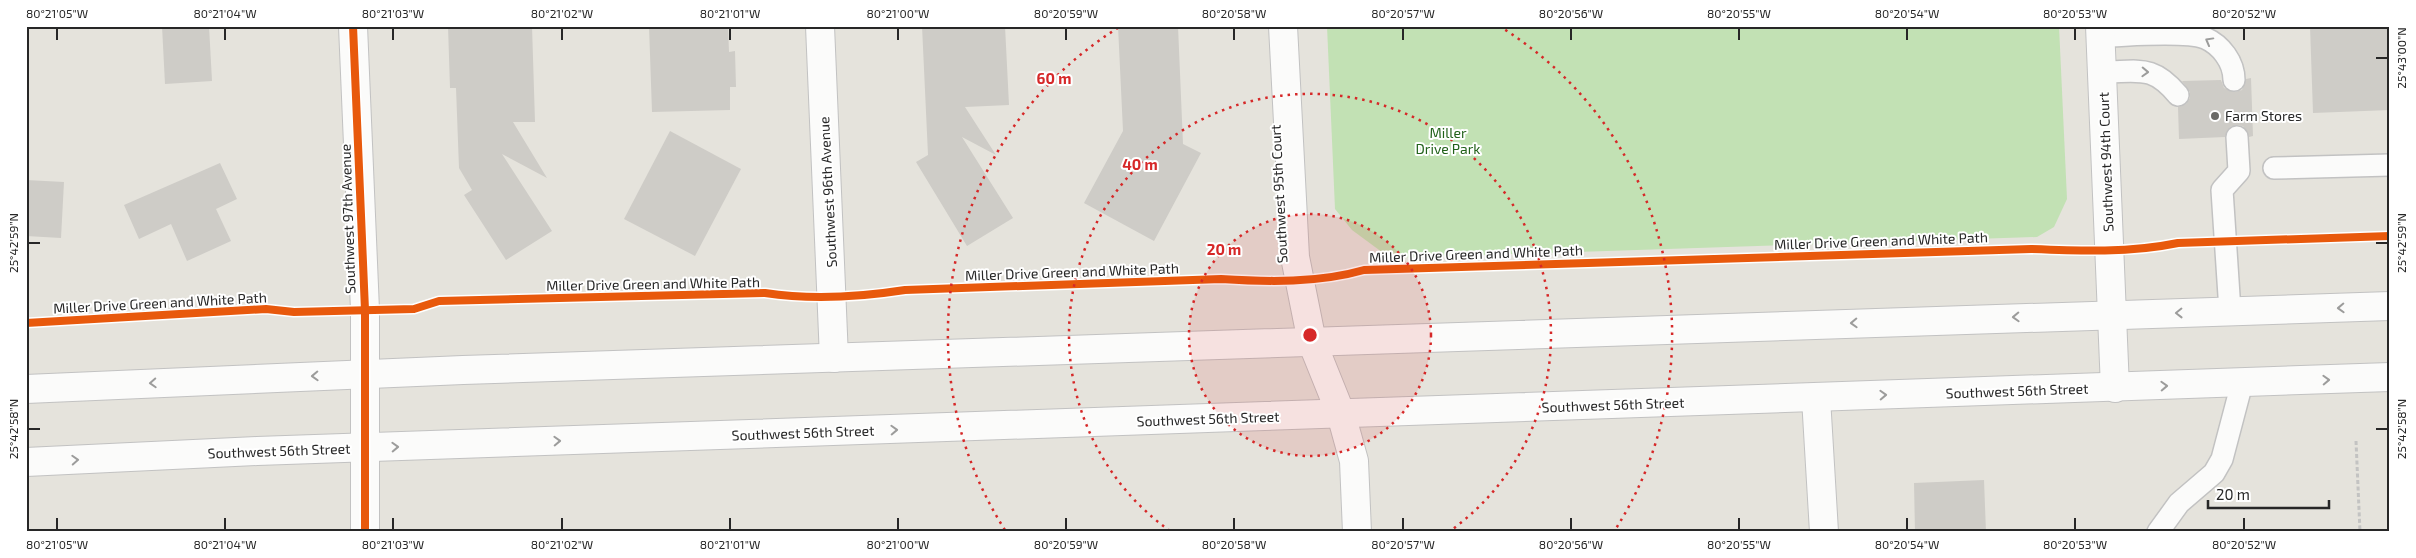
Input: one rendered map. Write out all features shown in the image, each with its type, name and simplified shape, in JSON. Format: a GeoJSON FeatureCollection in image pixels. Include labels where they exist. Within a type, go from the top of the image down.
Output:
{"type":"FeatureCollection","features":[{"type":"Feature","properties":{"kind":"main road","name":"Southwest 97th Avenue"},"geometry":{"type":"LineString","coordinates":[[353,26],[364,304],[366,532]]}},
{"type":"Feature","properties":{"kind":"main road","name":"Southwest 96th Avenue"},"geometry":{"type":"LineString","coordinates":[[820,26],[834,358]]}},
{"type":"Feature","properties":{"kind":"main road","name":"Southwest 95th Court"},"geometry":{"type":"LineString","coordinates":[[1283,26],[1295,257],[1312,342],[1341,414],[1354,460],[1357,532]]}},
{"type":"Feature","properties":{"kind":"main road","name":"Southwest 94th Court"},"geometry":{"type":"LineString","coordinates":[[2100,31],[2115,388]]}},
{"type":"Feature","properties":{"kind":"main road"},"geometry":{"type":"LineString","coordinates":[[26,389],[364,374],[2390,306]]}},
{"type":"Feature","properties":{"kind":"main road","name":"Southwest 56th Street"},"geometry":{"type":"LineString","coordinates":[[26,462],[364,448],[2390,377]]}},
{"type":"Feature","properties":{"kind":"main road"},"geometry":{"type":"LineString","coordinates":[[1816,398],[1824,532]]}},
{"type":"Feature","properties":{"kind":"lane"},"geometry":{"type":"LineString","coordinates":[[2100,31],[2190,35],[2205,38],[2218,47],[2228,58],[2234,73],[2234,80]]}},
{"type":"Feature","properties":{"kind":"lane"},"geometry":{"type":"LineString","coordinates":[[2102,72],[2153,72],[2178,95]]}},
{"type":"Feature","properties":{"kind":"lane"},"geometry":{"type":"LineString","coordinates":[[2230,312],[2222,190],[2239,171],[2238,137]]}},
{"type":"Feature","properties":{"kind":"lane"},"geometry":{"type":"LineString","coordinates":[[2274,168],[2390,165]]}},
{"type":"Feature","properties":{"kind":"lane"},"geometry":{"type":"LineString","coordinates":[[2158,532],[2179,503],[2214,473],[2222,459],[2242,383]]}},
{"type":"Feature","properties":{"kind":"path"},"geometry":{"type":"LineString","coordinates":[[2356,440],[2360,532]]}},
{"type":"Feature","properties":{"kind":"green space","name":"Miller Drive Park"},"geometry":{"type":"Polygon","coordinates":[[[1327,26],[2059,26],[2067,199],[2054,227],[2037,237],[1390,258],[1352,230],[1335,209],[1327,26]]]}},
{"type":"Feature","properties":{"kind":"building"},"geometry":{"type":"Polygon","coordinates":[[[162,26],[209,26],[212,81],[165,84],[162,26]]]}},
{"type":"Feature","properties":{"kind":"building"},"geometry":{"type":"Polygon","coordinates":[[[448,26],[532,26],[535,122],[513,122],[547,178],[502,154],[552,231],[506,260],[464,195],[472,190],[459,168],[456,88],[450,88],[448,26]]]}},
{"type":"Feature","properties":{"kind":"building"},"geometry":{"type":"Polygon","coordinates":[[[649,26],[728,26],[729,52],[735,51],[736,87],[730,87],[730,110],[652,112],[649,26]]]}},
{"type":"Feature","properties":{"kind":"building"},"geometry":{"type":"Polygon","coordinates":[[[922,26],[1005,26],[1009,105],[965,107],[996,155],[962,137],[1013,218],[967,246],[916,162],[928,155],[922,26]]]}},
{"type":"Feature","properties":{"kind":"building"},"geometry":{"type":"Polygon","coordinates":[[[1118,26],[1178,26],[1183,144],[1201,153],[1154,241],[1084,203],[1123,131],[1118,26]]]}},
{"type":"Feature","properties":{"kind":"building"},"geometry":{"type":"Polygon","coordinates":[[[2310,26],[2390,26],[2390,110],[2313,113],[2310,26]]]}},
{"type":"Feature","properties":{"kind":"building","name":"Farm Stores"},"geometry":{"type":"Polygon","coordinates":[[[2251,78],[2253,136],[2249,137],[2243,126],[2237,125],[2230,127],[2225,137],[2179,139],[2178,107],[2186,104],[2190,98],[2190,92],[2182,81],[2221,80],[2224,88],[2235,92],[2242,90],[2246,79],[2251,78]]]}},
{"type":"Feature","properties":{"kind":"building"},"geometry":{"type":"Polygon","coordinates":[[[670,131],[741,169],[695,256],[624,219],[670,131]]]}},
{"type":"Feature","properties":{"kind":"building"},"geometry":{"type":"Polygon","coordinates":[[[220,163],[237,199],[216,209],[231,241],[187,261],[171,224],[139,239],[124,205],[220,163]]]}},
{"type":"Feature","properties":{"kind":"building"},"geometry":{"type":"Polygon","coordinates":[[[26,180],[64,182],[61,238],[26,236],[26,180]]]}},
{"type":"Feature","properties":{"kind":"building"},"geometry":{"type":"Polygon","coordinates":[[[1984,480],[1986,532],[1915,532],[1914,483],[1984,480]]]}},
{"type":"Feature","properties":{"kind":"cycle path"},"geometry":{"type":"LineString","coordinates":[[353,26],[365,310],[365,532]]}},
{"type":"Feature","properties":{"kind":"cycle path","name":"Miller Drive Green and White Path"},"geometry":{"type":"LineString","coordinates":[[26,323],[266,309],[294,312],[414,309],[439,301],[765,293],[835,297],[905,290],[1221,279],[1293,280],[1329,277],[1364,270],[2031,249],[2105,251],[2178,243],[2390,236]]}},
{"type":"Feature","properties":{"kind":"place","name":"Farm Stores"},"geometry":{"type":"Point","coordinates":[2215,116]}}]}
